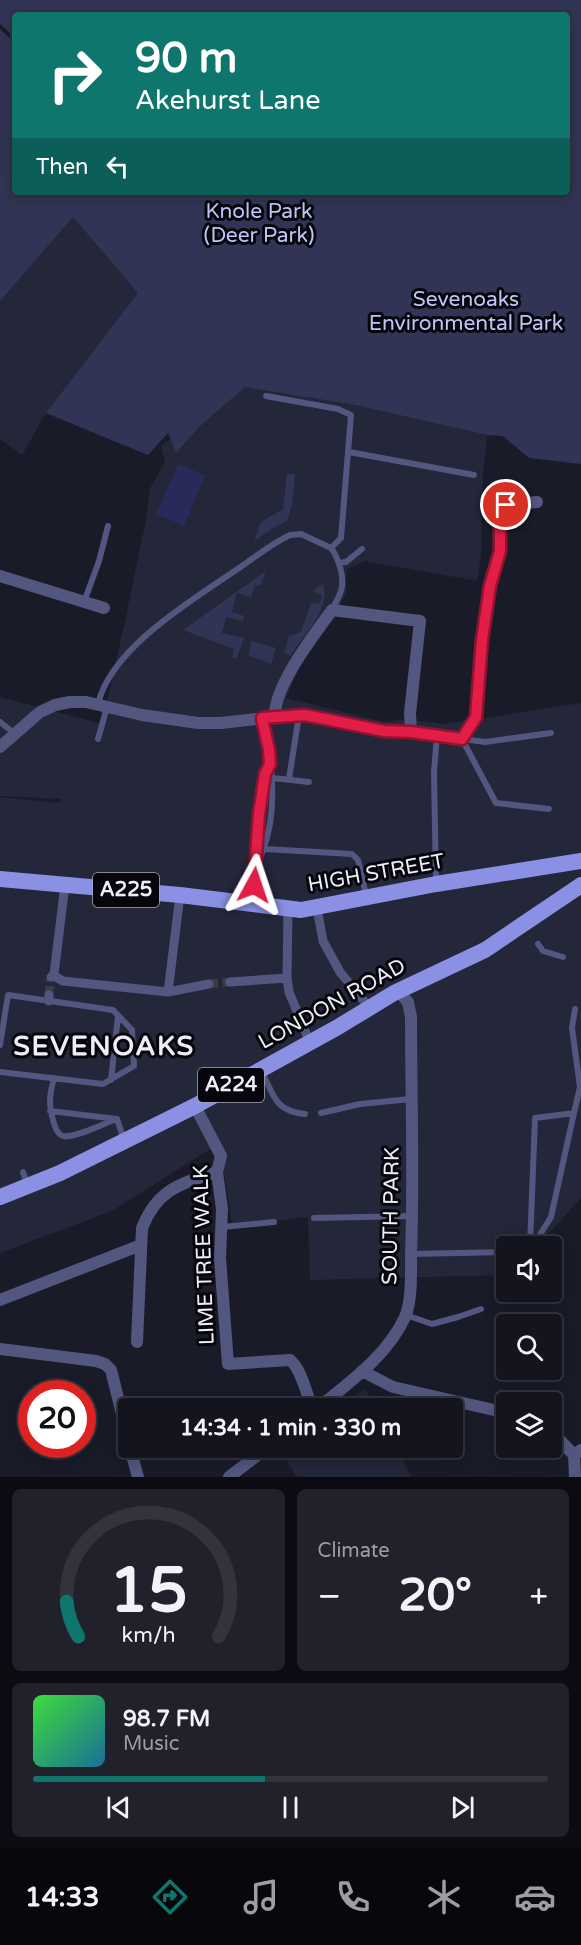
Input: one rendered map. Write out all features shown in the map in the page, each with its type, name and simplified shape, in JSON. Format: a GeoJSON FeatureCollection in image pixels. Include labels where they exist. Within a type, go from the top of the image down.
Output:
{"type":"FeatureCollection","features":[{"type":"Feature","properties":{"kind":"main road","name":"HIGH STREET"},"geometry":{"type":"LineString","coordinates":[[0,879],[180,895],[288,909],[318,908],[436,884],[577,861]]}},
{"type":"Feature","properties":{"kind":"main road"},"geometry":{"type":"LineString","coordinates":[[577,861],[581,878]]}},
{"type":"Feature","properties":{"kind":"main road","name":"LONDON ROAD"},"geometry":{"type":"LineString","coordinates":[[0,1197],[26,1180],[124,1141],[195,1106],[310,1043],[398,991],[485,950],[526,926],[581,885]]}},
{"type":"Feature","properties":{"kind":"street"},"geometry":{"type":"LineString","coordinates":[[0,747],[40,712],[55,705],[77,702],[152,717],[198,723],[221,723],[299,714],[384,731],[462,739],[476,717],[482,640],[490,586],[500,551],[500,513],[502,507],[506,505],[537,502]]}},
{"type":"Feature","properties":{"kind":"street"},"geometry":{"type":"LineString","coordinates":[[0,576],[104,608]]}},
{"type":"Feature","properties":{"kind":"street"},"geometry":{"type":"LineString","coordinates":[[275,716],[278,695],[297,661],[332,610],[420,621],[410,712],[411,732]]}},
{"type":"Feature","properties":{"kind":"street"},"geometry":{"type":"LineString","coordinates":[[65,885],[52,976],[63,981],[168,992],[209,984]]}},
{"type":"Feature","properties":{"kind":"street"},"geometry":{"type":"LineString","coordinates":[[168,992],[180,895]]}},
{"type":"Feature","properties":{"kind":"street"},"geometry":{"type":"LineString","coordinates":[[318,908],[323,941],[340,972],[369,1007]]}},
{"type":"Feature","properties":{"kind":"street"},"geometry":{"type":"LineString","coordinates":[[288,909],[287,978],[289,992],[310,1043]]}},
{"type":"Feature","properties":{"kind":"street"},"geometry":{"type":"LineString","coordinates":[[230,982],[287,978]]}},
{"type":"Feature","properties":{"kind":"street","name":"SOUTH PARK"},"geometry":{"type":"LineString","coordinates":[[330,1398],[388,1346],[406,1315],[413,1216],[411,1017],[408,1002],[398,991]]}},
{"type":"Feature","properties":{"kind":"street","name":"LIME TREE WALK"},"geometry":{"type":"LineString","coordinates":[[195,1106],[221,1156],[217,1172],[222,1209],[220,1258],[228,1364],[291,1360],[308,1398]]}},
{"type":"Feature","properties":{"kind":"street"},"geometry":{"type":"LineString","coordinates":[[137,1342],[142,1228],[148,1212],[166,1192],[174,1187],[217,1172]]}},
{"type":"Feature","properties":{"kind":"street"},"geometry":{"type":"LineString","coordinates":[[0,1300],[141,1245]]}},
{"type":"Feature","properties":{"kind":"street"},"geometry":{"type":"LineString","coordinates":[[0,1349],[105,1364],[111,1370],[118,1398]]}},
{"type":"Feature","properties":{"kind":"street"},"geometry":{"type":"LineString","coordinates":[[362,1371],[393,1387],[496,1410]]}},
{"type":"Feature","properties":{"kind":"street"},"geometry":{"type":"LineString","coordinates":[[562,1440],[578,1452],[576,1477]]}},
{"type":"Feature","properties":{"kind":"street"},"geometry":{"type":"LineString","coordinates":[[133,1458],[138,1477]]}},
{"type":"Feature","properties":{"kind":"street"},"geometry":{"type":"LineString","coordinates":[[228,1477],[254,1458]]}},
{"type":"Feature","properties":{"kind":"lane"},"geometry":{"type":"LineString","coordinates":[[266,396],[339,409],[350,413],[352,417],[343,530],[341,538],[331,548]]}},
{"type":"Feature","properties":{"kind":"lane"},"geometry":{"type":"LineString","coordinates":[[349,452],[474,475]]}},
{"type":"Feature","properties":{"kind":"lane"},"geometry":{"type":"LineString","coordinates":[[84,602],[99,561],[108,526]]}},
{"type":"Feature","properties":{"kind":"lane"},"geometry":{"type":"LineString","coordinates":[[98,739],[102,706],[100,693],[108,678],[135,646],[177,611],[280,540],[290,535],[301,534],[331,548],[339,563],[342,588],[332,610]]}},
{"type":"Feature","properties":{"kind":"lane"},"geometry":{"type":"LineString","coordinates":[[339,563],[346,562],[362,549]]}},
{"type":"Feature","properties":{"kind":"lane"},"geometry":{"type":"LineString","coordinates":[[289,779],[299,714]]}},
{"type":"Feature","properties":{"kind":"lane"},"geometry":{"type":"LineString","coordinates":[[256,866],[265,849],[271,817],[273,778],[262,718]]}},
{"type":"Feature","properties":{"kind":"lane"},"geometry":{"type":"LineString","coordinates":[[0,722],[14,733]]}},
{"type":"Feature","properties":{"kind":"lane"},"geometry":{"type":"LineString","coordinates":[[462,739],[485,742],[550,733]]}},
{"type":"Feature","properties":{"kind":"lane"},"geometry":{"type":"LineString","coordinates":[[436,884],[434,772],[437,735]]}},
{"type":"Feature","properties":{"kind":"lane"},"geometry":{"type":"LineString","coordinates":[[462,739],[496,803],[549,809]]}},
{"type":"Feature","properties":{"kind":"lane"},"geometry":{"type":"LineString","coordinates":[[251,904],[259,814],[265,774],[270,764]]}},
{"type":"Feature","properties":{"kind":"lane"},"geometry":{"type":"LineString","coordinates":[[273,778],[309,783]]}},
{"type":"Feature","properties":{"kind":"lane"},"geometry":{"type":"LineString","coordinates":[[265,849],[352,854],[358,860],[367,898]]}},
{"type":"Feature","properties":{"kind":"lane"},"geometry":{"type":"LineString","coordinates":[[538,944],[543,951],[563,957]]}},
{"type":"Feature","properties":{"kind":"lane"},"geometry":{"type":"LineString","coordinates":[[0,1042],[8,995],[49,998],[113,1010],[132,1030],[134,1066],[103,1084],[0,1072]]}},
{"type":"Feature","properties":{"kind":"lane"},"geometry":{"type":"LineString","coordinates":[[539,1236],[551,1217],[580,1088],[572,1028],[575,1009]]}},
{"type":"Feature","properties":{"kind":"lane"},"geometry":{"type":"LineString","coordinates":[[111,1080],[118,1016]]}},
{"type":"Feature","properties":{"kind":"lane"},"geometry":{"type":"LineString","coordinates":[[260,1069],[279,1106],[294,1113],[305,1114]]}},
{"type":"Feature","properties":{"kind":"lane"},"geometry":{"type":"LineString","coordinates":[[54,1078],[50,1092],[50,1111],[56,1131],[63,1136],[74,1136],[117,1119]]}},
{"type":"Feature","properties":{"kind":"lane"},"geometry":{"type":"LineString","coordinates":[[321,1113],[360,1104],[411,1099]]}},
{"type":"Feature","properties":{"kind":"lane"},"geometry":{"type":"LineString","coordinates":[[50,1111],[117,1119]]}},
{"type":"Feature","properties":{"kind":"lane"},"geometry":{"type":"LineString","coordinates":[[532,1236],[535,1118],[574,1113]]}},
{"type":"Feature","properties":{"kind":"lane"},"geometry":{"type":"LineString","coordinates":[[117,1119],[124,1141]]}},
{"type":"Feature","properties":{"kind":"lane"},"geometry":{"type":"LineString","coordinates":[[314,1218],[413,1216]]}},
{"type":"Feature","properties":{"kind":"lane"},"geometry":{"type":"LineString","coordinates":[[222,1227],[274,1222]]}},
{"type":"Feature","properties":{"kind":"lane"},"geometry":{"type":"LineString","coordinates":[[411,1254],[496,1252]]}},
{"type":"Feature","properties":{"kind":"lane"},"geometry":{"type":"LineString","coordinates":[[406,1315],[432,1324],[481,1309]]}},
{"type":"Feature","properties":{"kind":"shaded area"},"geometry":{"type":"Polygon","coordinates":[[[153,195],[167,195],[282,304],[148,455],[46,413],[22,455],[0,439],[0,299],[71,217],[153,195]]]}},
{"type":"Feature","properties":{"kind":"shaded area"},"geometry":{"type":"Polygon","coordinates":[[[242,386],[355,405],[487,435],[483,475],[481,554],[477,581],[365,561],[347,569],[346,594],[335,617],[299,668],[286,698],[384,722],[404,719],[444,724],[581,703],[581,1198],[546,1236],[496,1236],[496,1275],[310,1280],[308,1217],[232,1226],[222,1159],[215,1146],[112,1211],[0,1253],[0,797],[59,803],[61,799],[0,796],[0,697],[102,724],[146,520],[150,488],[165,462],[161,446],[242,386]]]}},
{"type":"Feature","properties":{"kind":"shaded area"},"geometry":{"type":"Polygon","coordinates":[[[178,464],[205,475],[184,526],[156,514],[178,464]]]}},
{"type":"Feature","properties":{"kind":"shaded area"},"geometry":{"type":"Polygon","coordinates":[[[365,1389],[370,1398],[352,1398],[365,1389]]]}},
{"type":"Feature","properties":{"kind":"shaded area"},"geometry":{"type":"Polygon","coordinates":[[[285,1458],[402,1458],[411,1477],[297,1477],[285,1458]]]}},
{"type":"Feature","properties":{"kind":"green space"},"geometry":{"type":"Polygon","coordinates":[[[0,0],[581,0],[581,464],[529,458],[503,436],[487,435],[355,405],[245,387],[199,427],[176,453],[168,433],[148,455],[46,413],[138,293],[73,217],[0,301],[0,29],[12,40],[12,195],[570,195],[570,12],[12,12],[12,35],[0,24],[0,0]]]}},
{"type":"Feature","properties":{"kind":"green space"},"geometry":{"type":"Polygon","coordinates":[[[287,474],[295,474],[292,505],[287,521],[254,541],[261,522],[283,509],[287,474]]]}},
{"type":"Feature","properties":{"kind":"green space"},"geometry":{"type":"Polygon","coordinates":[[[266,571],[260,586],[255,585],[251,597],[237,593],[232,612],[244,616],[243,621],[226,617],[222,633],[244,638],[237,658],[232,658],[234,649],[183,630],[266,571]]]}},
{"type":"Feature","properties":{"kind":"green space"},"geometry":{"type":"Polygon","coordinates":[[[323,584],[323,604],[320,613],[290,656],[284,652],[289,636],[301,632],[311,602],[319,604],[322,596],[313,591],[323,584]]]}},
{"type":"Feature","properties":{"kind":"green space"},"geometry":{"type":"Polygon","coordinates":[[[252,641],[276,648],[271,664],[248,655],[252,641]]]}},
{"type":"Feature","properties":{"kind":"tunnel"},"geometry":{"type":"LineString","coordinates":[[49,995],[50,979]]}},
{"type":"Feature","properties":{"kind":"tunnel"},"geometry":{"type":"LineString","coordinates":[[209,984],[230,982]]}},
{"type":"Feature","properties":{"kind":"district","name":"SEVENOAKS"},"geometry":{"type":"Point","coordinates":[104,1046]}},
{"type":"Feature","properties":{"kind":"route"},"geometry":{"type":"LineString","coordinates":[[254,885],[259,814],[265,774],[270,764],[262,718],[305,715],[384,731],[462,739],[476,717],[482,640],[490,586],[500,551],[500,513],[502,507],[506,505]]}},
{"type":"Feature","properties":{"kind":"park label","name":"Knole Park (Deer Park)"},"geometry":{"type":"Point","coordinates":[259,223]}},
{"type":"Feature","properties":{"kind":"park label","name":"Sevenoaks Environmental Park"},"geometry":{"type":"Point","coordinates":[466,311]}}]}
